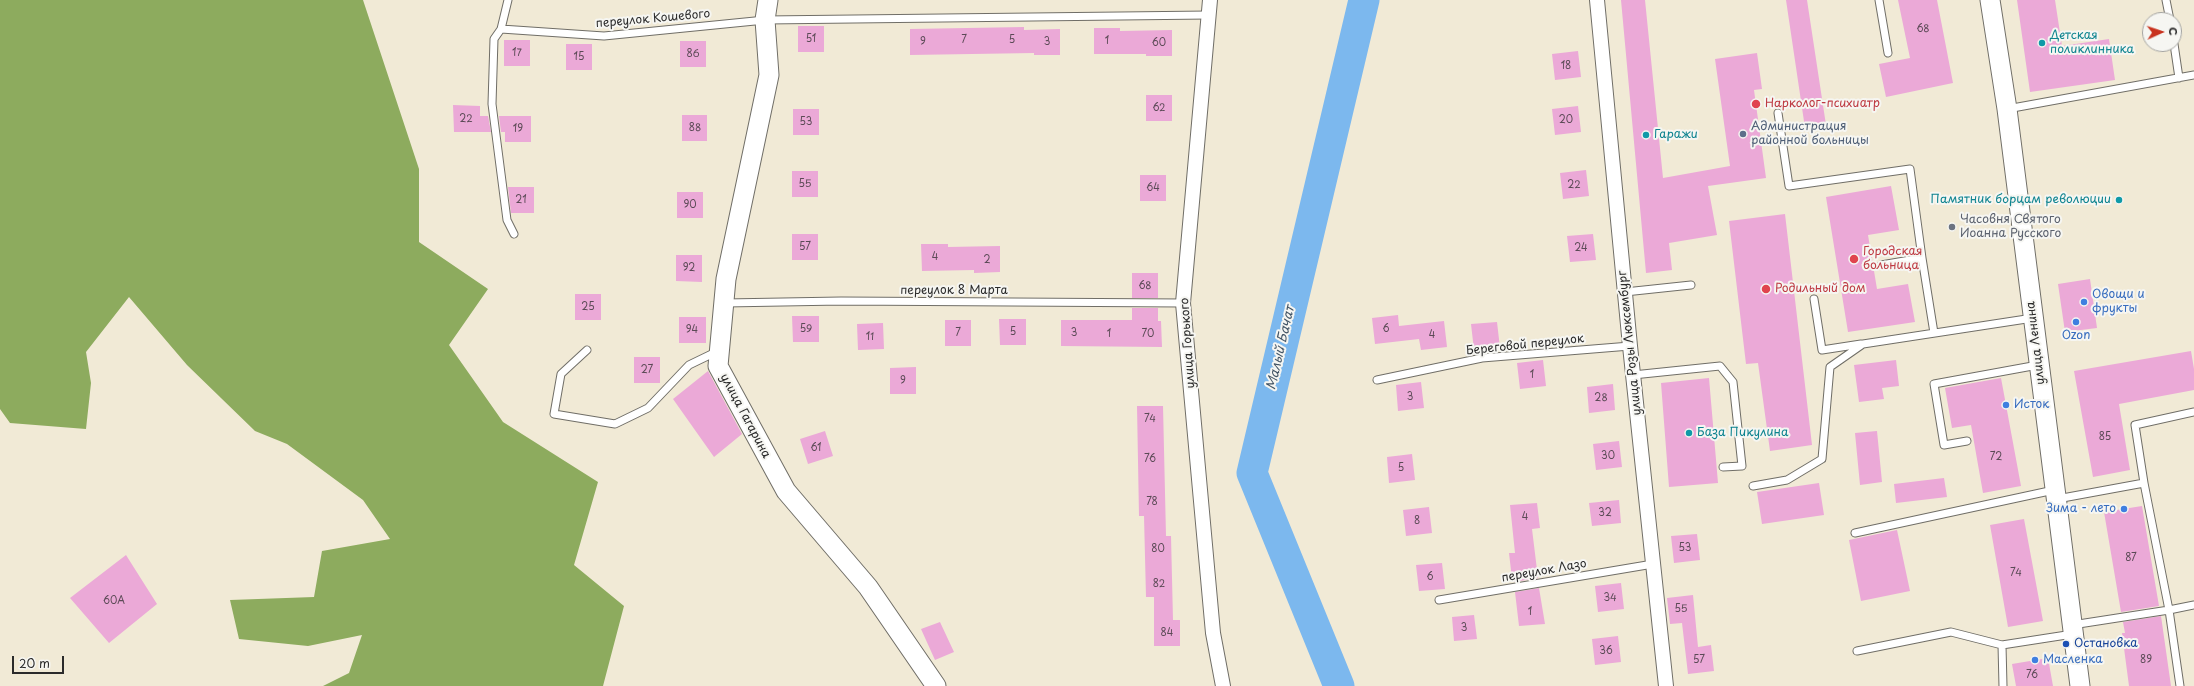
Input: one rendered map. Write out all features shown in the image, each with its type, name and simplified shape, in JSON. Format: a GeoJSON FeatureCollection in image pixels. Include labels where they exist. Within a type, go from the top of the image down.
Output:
{"type":"FeatureCollection","features":[{"type":"Feature","properties":{"kind":"street","name":"улица Гагарина"},"geometry":{"type":"LineString","coordinates":[[768,0],[765,20],[769,75],[726,279],[718,366],[786,491],[868,587],[936,686]]}},
{"type":"Feature","properties":{"kind":"street","name":"улица Горького"},"geometry":{"type":"LineString","coordinates":[[1210,0],[1183,304],[1212,633],[1223,686]]}},
{"type":"Feature","properties":{"kind":"street","name":"улица Розы Люксембург"},"geometry":{"type":"LineString","coordinates":[[1597,0],[1630,346],[1666,686]]}},
{"type":"Feature","properties":{"kind":"street","name":"улица Ленина"},"geometry":{"type":"LineString","coordinates":[[1990,0],[2007,109],[2054,495],[2080,686]]}},
{"type":"Feature","properties":{"kind":"lane"},"geometry":{"type":"LineString","coordinates":[[508,0],[501,29],[494,39],[492,104],[507,220],[514,234]]}},
{"type":"Feature","properties":{"kind":"lane"},"geometry":{"type":"LineString","coordinates":[[1879,0],[1888,53]]}},
{"type":"Feature","properties":{"kind":"lane"},"geometry":{"type":"LineString","coordinates":[[2166,0],[2168,12]]}},
{"type":"Feature","properties":{"kind":"lane","name":"переулок Кошевого"},"geometry":{"type":"LineString","coordinates":[[501,29],[604,36],[765,20],[1209,15]]}},
{"type":"Feature","properties":{"kind":"lane"},"geometry":{"type":"LineString","coordinates":[[2175,52],[2179,78]]}},
{"type":"Feature","properties":{"kind":"lane"},"geometry":{"type":"LineString","coordinates":[[2007,109],[2194,75]]}},
{"type":"Feature","properties":{"kind":"lane"},"geometry":{"type":"LineString","coordinates":[[1778,113],[1789,186],[1910,169],[1934,333]]}},
{"type":"Feature","properties":{"kind":"lane"},"geometry":{"type":"LineString","coordinates":[[1881,265],[1922,258]]}},
{"type":"Feature","properties":{"kind":"lane"},"geometry":{"type":"LineString","coordinates":[[1625,292],[1691,284]]}},
{"type":"Feature","properties":{"kind":"lane"},"geometry":{"type":"LineString","coordinates":[[1814,299],[1822,350],[2033,318]]}},
{"type":"Feature","properties":{"kind":"lane","name":"переулок 8 Марта"},"geometry":{"type":"LineString","coordinates":[[724,303],[1183,304]]}},
{"type":"Feature","properties":{"kind":"lane"},"geometry":{"type":"LineString","coordinates":[[1753,486],[1787,480],[1822,459],[1830,367],[1863,344]]}},
{"type":"Feature","properties":{"kind":"lane","name":"Береговой переулок"},"geometry":{"type":"LineString","coordinates":[[1377,380],[1482,358],[1630,346]]}},
{"type":"Feature","properties":{"kind":"lane"},"geometry":{"type":"LineString","coordinates":[[587,350],[561,374],[554,414],[615,424],[648,408],[689,365],[720,350]]}},
{"type":"Feature","properties":{"kind":"lane"},"geometry":{"type":"LineString","coordinates":[[1967,441],[1944,445],[1934,384],[2038,365]]}},
{"type":"Feature","properties":{"kind":"lane"},"geometry":{"type":"LineString","coordinates":[[1633,375],[1720,366],[1733,382],[1742,466],[1723,467]]}},
{"type":"Feature","properties":{"kind":"lane"},"geometry":{"type":"LineString","coordinates":[[2180,686],[2170,610],[2144,483],[2135,425],[2194,412]]}},
{"type":"Feature","properties":{"kind":"lane"},"geometry":{"type":"LineString","coordinates":[[1855,533],[2054,495],[2144,483]]}},
{"type":"Feature","properties":{"kind":"lane","name":"переулок Лазо"},"geometry":{"type":"LineString","coordinates":[[1439,600],[1653,564]]}},
{"type":"Feature","properties":{"kind":"lane"},"geometry":{"type":"LineString","coordinates":[[1857,650],[1951,632],[2002,646],[2073,629],[2194,605]]}},
{"type":"Feature","properties":{"kind":"lane"},"geometry":{"type":"LineString","coordinates":[[2002,646],[2003,686]]}},
{"type":"Feature","properties":{"kind":"green space"},"geometry":{"type":"Polygon","coordinates":[[[0,0],[363,0],[419,169],[419,242],[488,289],[449,345],[503,422],[598,482],[574,565],[624,606],[603,686],[323,686],[349,673],[362,635],[308,646],[239,639],[230,600],[314,597],[322,551],[390,539],[363,500],[287,444],[255,431],[187,365],[129,297],[86,352],[91,383],[86,429],[10,423],[0,409],[0,0]]]}},
{"type":"Feature","properties":{"kind":"building"},"geometry":{"type":"Polygon","coordinates":[[[1621,0],[1645,0],[1663,178],[1730,166],[1715,59],[1757,53],[1762,89],[1754,90],[1766,178],[1708,186],[1717,235],[1669,243],[1672,270],[1646,273],[1621,0]]]}},
{"type":"Feature","properties":{"kind":"building"},"geometry":{"type":"Polygon","coordinates":[[[1786,0],[1807,0],[1826,125],[1805,128],[1786,0]]]}},
{"type":"Feature","properties":{"kind":"building"},"geometry":{"type":"Polygon","coordinates":[[[1898,0],[1937,0],[1953,83],[1886,97],[1879,64],[1910,58],[1898,0]]]}},
{"type":"Feature","properties":{"kind":"building","name":"Детская поликлинника"},"geometry":{"type":"Polygon","coordinates":[[[2017,0],[2055,0],[2062,46],[2109,39],[2115,80],[2030,92],[2017,0]]]}},
{"type":"Feature","properties":{"kind":"building"},"geometry":{"type":"Polygon","coordinates":[[[798,26],[824,26],[824,52],[798,52],[798,26]]]}},
{"type":"Feature","properties":{"kind":"building"},"geometry":{"type":"Polygon","coordinates":[[[1024,27],[1024,30],[1060,29],[1060,55],[1034,55],[1034,53],[910,55],[910,29],[1024,27]]]}},
{"type":"Feature","properties":{"kind":"building"},"geometry":{"type":"Polygon","coordinates":[[[1094,28],[1120,28],[1120,31],[1172,30],[1172,56],[1146,56],[1146,54],[1094,54],[1094,28]]]}},
{"type":"Feature","properties":{"kind":"building"},"geometry":{"type":"Polygon","coordinates":[[[504,40],[530,40],[530,66],[504,66],[504,40]]]}},
{"type":"Feature","properties":{"kind":"building"},"geometry":{"type":"Polygon","coordinates":[[[680,41],[706,41],[706,67],[680,67],[680,41]]]}},
{"type":"Feature","properties":{"kind":"building"},"geometry":{"type":"Polygon","coordinates":[[[566,44],[592,44],[592,70],[566,70],[566,44]]]}},
{"type":"Feature","properties":{"kind":"building"},"geometry":{"type":"Polygon","coordinates":[[[1578,51],[1581,77],[1555,80],[1552,54],[1578,51]]]}},
{"type":"Feature","properties":{"kind":"building"},"geometry":{"type":"Polygon","coordinates":[[[1146,95],[1172,95],[1172,121],[1146,121],[1146,95]]]}},
{"type":"Feature","properties":{"kind":"building"},"geometry":{"type":"Polygon","coordinates":[[[453,105],[480,106],[480,116],[488,116],[491,132],[454,132],[453,105]]]}},
{"type":"Feature","properties":{"kind":"building"},"geometry":{"type":"Polygon","coordinates":[[[1578,106],[1581,132],[1555,135],[1552,109],[1578,106]]]}},
{"type":"Feature","properties":{"kind":"building"},"geometry":{"type":"Polygon","coordinates":[[[793,109],[819,109],[819,135],[793,135],[793,109]]]}},
{"type":"Feature","properties":{"kind":"building"},"geometry":{"type":"Polygon","coordinates":[[[682,115],[707,115],[707,141],[682,141],[682,115]]]}},
{"type":"Feature","properties":{"kind":"building"},"geometry":{"type":"Polygon","coordinates":[[[499,116],[531,116],[531,142],[505,142],[505,132],[501,132],[499,116]]]}},
{"type":"Feature","properties":{"kind":"building"},"geometry":{"type":"Polygon","coordinates":[[[1586,170],[1589,196],[1563,199],[1560,173],[1586,170]]]}},
{"type":"Feature","properties":{"kind":"building"},"geometry":{"type":"Polygon","coordinates":[[[792,171],[818,171],[818,197],[792,197],[792,171]]]}},
{"type":"Feature","properties":{"kind":"building"},"geometry":{"type":"Polygon","coordinates":[[[1140,175],[1166,175],[1166,201],[1140,201],[1140,175]]]}},
{"type":"Feature","properties":{"kind":"building","name":"Городская больница"},"geometry":{"type":"Polygon","coordinates":[[[1891,186],[1899,230],[1868,235],[1877,289],[1908,284],[1915,322],[1848,332],[1826,197],[1891,186]]]}},
{"type":"Feature","properties":{"kind":"building"},"geometry":{"type":"Polygon","coordinates":[[[508,187],[534,187],[534,213],[511,213],[508,187]]]}},
{"type":"Feature","properties":{"kind":"building"},"geometry":{"type":"Polygon","coordinates":[[[677,192],[703,192],[703,218],[677,218],[677,192]]]}},
{"type":"Feature","properties":{"kind":"building","name":"Родильный дом"},"geometry":{"type":"Polygon","coordinates":[[[1785,214],[1812,445],[1770,451],[1758,363],[1746,364],[1729,221],[1785,214]]]}},
{"type":"Feature","properties":{"kind":"building"},"geometry":{"type":"Polygon","coordinates":[[[792,234],[818,234],[818,260],[792,260],[792,234]]]}},
{"type":"Feature","properties":{"kind":"building"},"geometry":{"type":"Polygon","coordinates":[[[1593,234],[1596,260],[1570,262],[1567,236],[1593,234]]]}},
{"type":"Feature","properties":{"kind":"building"},"geometry":{"type":"Polygon","coordinates":[[[921,244],[948,244],[948,247],[1000,246],[1000,272],[974,273],[974,270],[922,271],[921,244]]]}},
{"type":"Feature","properties":{"kind":"building"},"geometry":{"type":"Polygon","coordinates":[[[676,255],[702,255],[702,282],[676,281],[676,255]]]}},
{"type":"Feature","properties":{"kind":"building"},"geometry":{"type":"Polygon","coordinates":[[[1132,273],[1158,273],[1158,298],[1132,298],[1132,273]]]}},
{"type":"Feature","properties":{"kind":"building"},"geometry":{"type":"Polygon","coordinates":[[[2090,279],[2097,328],[2065,332],[2058,284],[2090,279]]]}},
{"type":"Feature","properties":{"kind":"building"},"geometry":{"type":"Polygon","coordinates":[[[575,294],[601,294],[601,320],[575,320],[575,294]]]}},
{"type":"Feature","properties":{"kind":"building"},"geometry":{"type":"Polygon","coordinates":[[[1132,308],[1158,308],[1158,321],[1161,321],[1162,347],[1061,346],[1061,320],[1132,320],[1132,308]]]}},
{"type":"Feature","properties":{"kind":"building"},"geometry":{"type":"Polygon","coordinates":[[[1398,315],[1399,326],[1444,321],[1447,347],[1421,350],[1419,339],[1375,344],[1372,318],[1398,315]]]}},
{"type":"Feature","properties":{"kind":"building"},"geometry":{"type":"Polygon","coordinates":[[[792,316],[819,316],[819,342],[793,342],[792,316]]]}},
{"type":"Feature","properties":{"kind":"building"},"geometry":{"type":"Polygon","coordinates":[[[679,317],[706,317],[706,343],[679,343],[679,317]]]}},
{"type":"Feature","properties":{"kind":"building"},"geometry":{"type":"Polygon","coordinates":[[[999,319],[1026,319],[1026,345],[1000,345],[999,319]]]}},
{"type":"Feature","properties":{"kind":"building"},"geometry":{"type":"Polygon","coordinates":[[[945,320],[971,320],[971,346],[945,346],[945,320]]]}},
{"type":"Feature","properties":{"kind":"building"},"geometry":{"type":"Polygon","coordinates":[[[1497,322],[1500,348],[1474,350],[1471,324],[1497,322]]]}},
{"type":"Feature","properties":{"kind":"building"},"geometry":{"type":"Polygon","coordinates":[[[883,323],[884,349],[858,350],[857,324],[883,323]]]}},
{"type":"Feature","properties":{"kind":"building"},"geometry":{"type":"Polygon","coordinates":[[[2191,351],[2194,369],[2194,390],[2119,404],[2130,470],[2093,477],[2074,371],[2191,351]]]}},
{"type":"Feature","properties":{"kind":"building"},"geometry":{"type":"Polygon","coordinates":[[[634,357],[660,357],[660,383],[634,383],[634,357]]]}},
{"type":"Feature","properties":{"kind":"building"},"geometry":{"type":"Polygon","coordinates":[[[1543,360],[1546,386],[1520,389],[1517,363],[1543,360]]]}},
{"type":"Feature","properties":{"kind":"building"},"geometry":{"type":"Polygon","coordinates":[[[1896,360],[1899,386],[1882,388],[1884,399],[1859,402],[1854,365],[1896,360]]]}},
{"type":"Feature","properties":{"kind":"building"},"geometry":{"type":"Polygon","coordinates":[[[916,367],[916,394],[890,394],[890,368],[916,367]]]}},
{"type":"Feature","properties":{"kind":"building"},"geometry":{"type":"Polygon","coordinates":[[[708,371],[742,434],[714,457],[673,399],[708,371]]]}},
{"type":"Feature","properties":{"kind":"building","name":"База Пикулина"},"geometry":{"type":"Polygon","coordinates":[[[1709,378],[1718,483],[1669,487],[1661,383],[1709,378]]]}},
{"type":"Feature","properties":{"kind":"building"},"geometry":{"type":"Polygon","coordinates":[[[2001,378],[2021,486],[1983,493],[1971,425],[1952,428],[1945,388],[2001,378]]]}},
{"type":"Feature","properties":{"kind":"building"},"geometry":{"type":"Polygon","coordinates":[[[1421,382],[1424,408],[1398,411],[1396,385],[1421,382]]]}},
{"type":"Feature","properties":{"kind":"building"},"geometry":{"type":"Polygon","coordinates":[[[1613,384],[1615,410],[1589,413],[1587,387],[1613,384]]]}},
{"type":"Feature","properties":{"kind":"building"},"geometry":{"type":"Polygon","coordinates":[[[1137,406],[1163,406],[1166,536],[1171,536],[1173,620],[1180,620],[1180,646],[1154,646],[1154,597],[1146,597],[1144,516],[1139,516],[1137,406]]]}},
{"type":"Feature","properties":{"kind":"building"},"geometry":{"type":"Polygon","coordinates":[[[825,431],[833,456],[808,464],[800,439],[825,431]]]}},
{"type":"Feature","properties":{"kind":"building"},"geometry":{"type":"Polygon","coordinates":[[[1877,431],[1882,482],[1860,485],[1855,433],[1877,431]]]}},
{"type":"Feature","properties":{"kind":"building"},"geometry":{"type":"Polygon","coordinates":[[[1619,441],[1622,467],[1596,470],[1593,444],[1619,441]]]}},
{"type":"Feature","properties":{"kind":"building"},"geometry":{"type":"Polygon","coordinates":[[[1412,454],[1415,480],[1389,483],[1387,457],[1412,454]]]}},
{"type":"Feature","properties":{"kind":"building"},"geometry":{"type":"Polygon","coordinates":[[[1944,478],[1947,497],[1896,503],[1894,484],[1944,478]]]}},
{"type":"Feature","properties":{"kind":"building"},"geometry":{"type":"Polygon","coordinates":[[[1819,483],[1824,515],[1762,524],[1757,492],[1819,483]]]}},
{"type":"Feature","properties":{"kind":"building"},"geometry":{"type":"Polygon","coordinates":[[[1619,500],[1621,523],[1592,526],[1589,503],[1619,500]]]}},
{"type":"Feature","properties":{"kind":"building"},"geometry":{"type":"Polygon","coordinates":[[[1537,503],[1540,528],[1532,529],[1538,578],[1514,582],[1514,579],[1512,579],[1509,553],[1515,553],[1510,505],[1537,503]]]}},
{"type":"Feature","properties":{"kind":"building"},"geometry":{"type":"Polygon","coordinates":[[[2142,506],[2159,606],[2121,612],[2104,512],[2142,506]]]}},
{"type":"Feature","properties":{"kind":"building"},"geometry":{"type":"Polygon","coordinates":[[[1429,507],[1432,533],[1406,536],[1403,510],[1429,507]]]}},
{"type":"Feature","properties":{"kind":"building"},"geometry":{"type":"Polygon","coordinates":[[[2024,519],[2043,621],[2008,627],[1990,525],[2024,519]]]}},
{"type":"Feature","properties":{"kind":"building"},"geometry":{"type":"Polygon","coordinates":[[[1897,530],[1910,591],[1861,601],[1849,540],[1897,530]]]}},
{"type":"Feature","properties":{"kind":"building"},"geometry":{"type":"Polygon","coordinates":[[[1697,534],[1700,560],[1674,563],[1671,536],[1697,534]]]}},
{"type":"Feature","properties":{"kind":"building"},"geometry":{"type":"Polygon","coordinates":[[[126,555],[157,604],[109,643],[70,598],[126,555]]]}},
{"type":"Feature","properties":{"kind":"building"},"geometry":{"type":"Polygon","coordinates":[[[1442,563],[1445,589],[1419,591],[1416,565],[1442,563]]]}},
{"type":"Feature","properties":{"kind":"building"},"geometry":{"type":"Polygon","coordinates":[[[1621,583],[1624,609],[1598,612],[1595,586],[1621,583]]]}},
{"type":"Feature","properties":{"kind":"building"},"geometry":{"type":"Polygon","coordinates":[[[1539,588],[1545,624],[1519,626],[1515,592],[1539,588]]]}},
{"type":"Feature","properties":{"kind":"building"},"geometry":{"type":"Polygon","coordinates":[[[1693,595],[1698,647],[1711,645],[1714,671],[1688,674],[1682,623],[1670,624],[1667,598],[1693,595]]]}},
{"type":"Feature","properties":{"kind":"building"},"geometry":{"type":"Polygon","coordinates":[[[1474,615],[1477,639],[1454,641],[1452,617],[1474,615]]]}},
{"type":"Feature","properties":{"kind":"building"},"geometry":{"type":"Polygon","coordinates":[[[2161,616],[2171,686],[2129,686],[2122,633],[2125,633],[2123,622],[2161,616]]]}},
{"type":"Feature","properties":{"kind":"building"},"geometry":{"type":"Polygon","coordinates":[[[940,622],[954,652],[935,660],[921,629],[940,622]]]}},
{"type":"Feature","properties":{"kind":"building"},"geometry":{"type":"Polygon","coordinates":[[[1618,636],[1621,662],[1595,665],[1592,639],[1618,636]]]}},
{"type":"Feature","properties":{"kind":"building"},"geometry":{"type":"Polygon","coordinates":[[[2048,658],[2053,686],[2016,686],[2012,664],[2048,658]]]}},
{"type":"Feature","properties":{"kind":"waterway","name":"Малый Бачат"},"geometry":{"type":"LineString","coordinates":[[1339,686],[1252,473],[1364,0]]}},
{"type":"Feature","properties":{"kind":"place","name":"Детская поликлинника"},"geometry":{"type":"Point","coordinates":[2042,43]}},
{"type":"Feature","properties":{"kind":"place","name":"Нарколог-психиатр"},"geometry":{"type":"Point","coordinates":[1756,104]}},
{"type":"Feature","properties":{"kind":"place","name":"Администрация районной больницы"},"geometry":{"type":"Point","coordinates":[1743,134]}},
{"type":"Feature","properties":{"kind":"place","name":"Гаражи"},"geometry":{"type":"Point","coordinates":[1646,135]}},
{"type":"Feature","properties":{"kind":"place","name":"Памятник борцам революции"},"geometry":{"type":"Point","coordinates":[2119,200]}},
{"type":"Feature","properties":{"kind":"place","name":"Часовня Святого Иоанна Русского"},"geometry":{"type":"Point","coordinates":[1952,227]}},
{"type":"Feature","properties":{"kind":"place","name":"Городская больница"},"geometry":{"type":"Point","coordinates":[1854,259]}},
{"type":"Feature","properties":{"kind":"place","name":"Родильный дом"},"geometry":{"type":"Point","coordinates":[1766,289]}},
{"type":"Feature","properties":{"kind":"place","name":"Овощи и фрукты"},"geometry":{"type":"Point","coordinates":[2084,302]}},
{"type":"Feature","properties":{"kind":"place","name":"Ozon"},"geometry":{"type":"Point","coordinates":[2076,322]}},
{"type":"Feature","properties":{"kind":"place","name":"Исток"},"geometry":{"type":"Point","coordinates":[2006,405]}},
{"type":"Feature","properties":{"kind":"place","name":"База Пикулина"},"geometry":{"type":"Point","coordinates":[1689,433]}},
{"type":"Feature","properties":{"kind":"place","name":"Зима - лето"},"geometry":{"type":"Point","coordinates":[2124,509]}},
{"type":"Feature","properties":{"kind":"place","name":"Остановка"},"geometry":{"type":"Point","coordinates":[2066,644]}},
{"type":"Feature","properties":{"kind":"place","name":"Масленка"},"geometry":{"type":"Point","coordinates":[2035,660]}}]}
